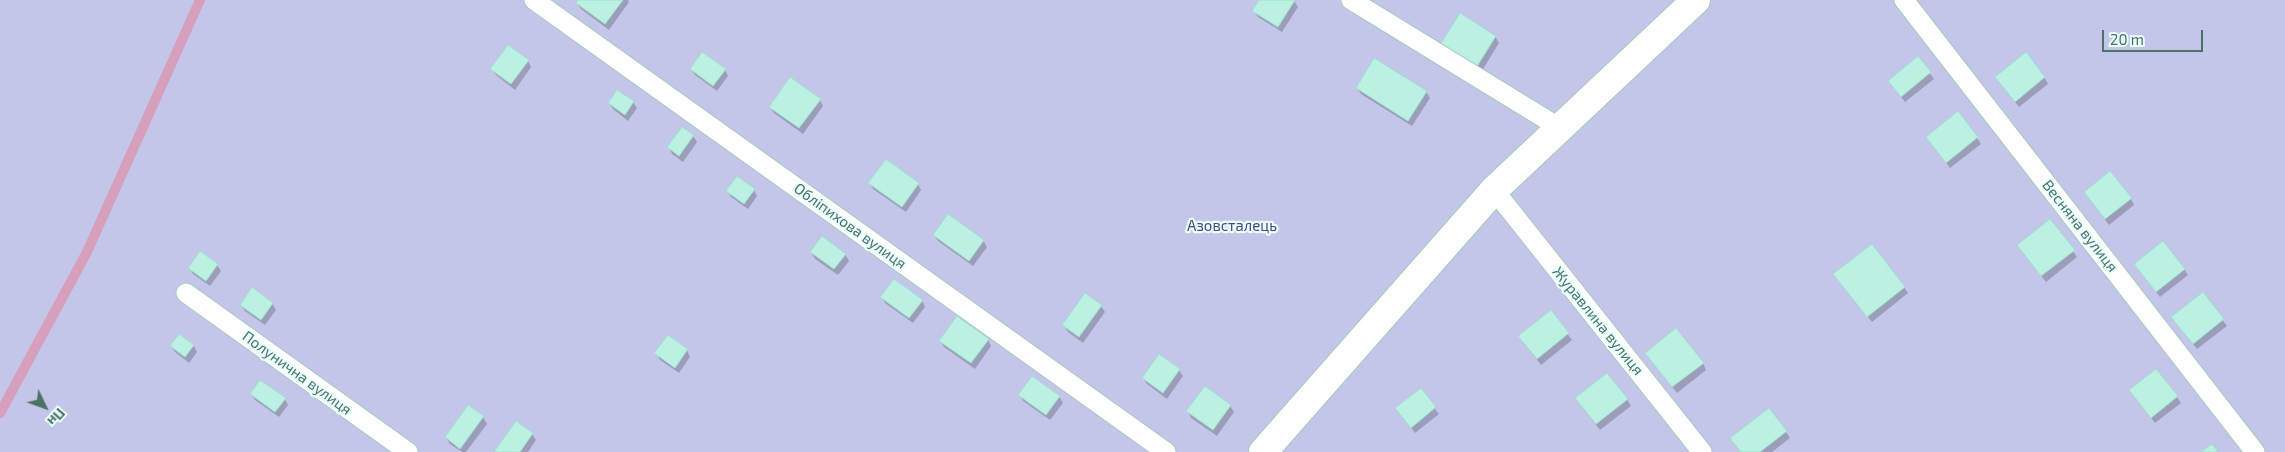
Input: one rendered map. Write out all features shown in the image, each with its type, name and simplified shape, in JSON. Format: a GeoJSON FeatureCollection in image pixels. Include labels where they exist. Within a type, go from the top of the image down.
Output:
{"type":"FeatureCollection","features":[{"type":"Feature","properties":{"kind":"street"},"geometry":{"type":"LineString","coordinates":[[1263,452],[1494,190],[1696,0]]}},
{"type":"Feature","properties":{"kind":"lane","name":"Обліпихова вулиця"},"geometry":{"type":"LineString","coordinates":[[534,0],[1166,452]]}},
{"type":"Feature","properties":{"kind":"lane"},"geometry":{"type":"LineString","coordinates":[[1351,0],[1560,128]]}},
{"type":"Feature","properties":{"kind":"lane","name":"Весняна вулиця"},"geometry":{"type":"LineString","coordinates":[[1904,0],[2255,452]]}},
{"type":"Feature","properties":{"kind":"lane","name":"Журавлина вулиця"},"geometry":{"type":"LineString","coordinates":[[1494,190],[1702,452]]}},
{"type":"Feature","properties":{"kind":"lane","name":"Полунична вулиця"},"geometry":{"type":"LineString","coordinates":[[186,293],[408,452]]}},
{"type":"Feature","properties":{"kind":"green space","name":"Азовсталець"},"geometry":{"type":"Polygon","coordinates":[[[0,0],[2285,0],[2285,452],[0,452],[0,0]]]}},
{"type":"Feature","properties":{"kind":"building"},"geometry":{"type":"Polygon","coordinates":[[[578,0],[623,0],[605,24],[576,3],[578,0]]]}},
{"type":"Feature","properties":{"kind":"building"},"geometry":{"type":"Polygon","coordinates":[[[1259,0],[1295,0],[1278,27],[1252,11],[1259,0]]]}},
{"type":"Feature","properties":{"kind":"building"},"geometry":{"type":"Polygon","coordinates":[[[1460,13],[1496,36],[1476,68],[1440,45],[1460,13]]]}},
{"type":"Feature","properties":{"kind":"building"},"geometry":{"type":"Polygon","coordinates":[[[508,45],[529,60],[511,84],[490,69],[508,45]]]}},
{"type":"Feature","properties":{"kind":"building"},"geometry":{"type":"Polygon","coordinates":[[[702,52],[726,69],[713,86],[690,69],[702,52]]]}},
{"type":"Feature","properties":{"kind":"building"},"geometry":{"type":"Polygon","coordinates":[[[2026,52],[2045,77],[2015,102],[1995,77],[2026,52]]]}},
{"type":"Feature","properties":{"kind":"building"},"geometry":{"type":"Polygon","coordinates":[[[1918,56],[1931,72],[1901,97],[1888,81],[1918,56]]]}},
{"type":"Feature","properties":{"kind":"building"},"geometry":{"type":"Polygon","coordinates":[[[1374,58],[1427,91],[1408,121],[1356,88],[1374,58]]]}},
{"type":"Feature","properties":{"kind":"building"},"geometry":{"type":"Polygon","coordinates":[[[790,77],[821,99],[799,128],[769,107],[790,77]]]}},
{"type":"Feature","properties":{"kind":"building"},"geometry":{"type":"Polygon","coordinates":[[[617,90],[634,101],[625,115],[608,103],[617,90]]]}},
{"type":"Feature","properties":{"kind":"building"},"geometry":{"type":"Polygon","coordinates":[[[1958,111],[1978,137],[1946,163],[1926,137],[1958,111]]]}},
{"type":"Feature","properties":{"kind":"building"},"geometry":{"type":"Polygon","coordinates":[[[682,127],[694,135],[679,156],[667,147],[682,127]]]}},
{"type":"Feature","properties":{"kind":"building"},"geometry":{"type":"Polygon","coordinates":[[[886,159],[919,183],[902,207],[868,183],[886,159]]]}},
{"type":"Feature","properties":{"kind":"building"},"geometry":{"type":"Polygon","coordinates":[[[2110,171],[2132,198],[2105,219],[2084,192],[2110,171]]]}},
{"type":"Feature","properties":{"kind":"building"},"geometry":{"type":"Polygon","coordinates":[[[737,176],[755,189],[744,204],[726,191],[737,176]]]}},
{"type":"Feature","properties":{"kind":"building"},"geometry":{"type":"Polygon","coordinates":[[[948,214],[984,240],[969,261],[933,235],[948,214]]]}},
{"type":"Feature","properties":{"kind":"building"},"geometry":{"type":"Polygon","coordinates":[[[2050,219],[2075,250],[2041,276],[2017,245],[2050,219]]]}},
{"type":"Feature","properties":{"kind":"building"},"geometry":{"type":"Polygon","coordinates":[[[822,236],[846,254],[834,269],[810,252],[822,236]]]}},
{"type":"Feature","properties":{"kind":"building"},"geometry":{"type":"Polygon","coordinates":[[[2163,241],[2185,269],[2156,292],[2134,264],[2163,241]]]}},
{"type":"Feature","properties":{"kind":"building"},"geometry":{"type":"Polygon","coordinates":[[[1872,244],[1905,287],[1867,317],[1833,274],[1872,244]]]}},
{"type":"Feature","properties":{"kind":"building"},"geometry":{"type":"Polygon","coordinates":[[[200,251],[218,264],[206,281],[188,268],[200,251]]]}},
{"type":"Feature","properties":{"kind":"building"},"geometry":{"type":"Polygon","coordinates":[[[894,279],[923,300],[909,318],[880,297],[894,279]]]}},
{"type":"Feature","properties":{"kind":"building"},"geometry":{"type":"Polygon","coordinates":[[[252,287],[273,303],[261,320],[240,305],[252,287]]]}},
{"type":"Feature","properties":{"kind":"building"},"geometry":{"type":"Polygon","coordinates":[[[2203,292],[2224,319],[2193,344],[2171,317],[2203,292]]]}},
{"type":"Feature","properties":{"kind":"building"},"geometry":{"type":"Polygon","coordinates":[[[1085,293],[1102,305],[1079,337],[1062,325],[1085,293]]]}},
{"type":"Feature","properties":{"kind":"building"},"geometry":{"type":"Polygon","coordinates":[[[1551,310],[1569,333],[1537,359],[1518,336],[1551,310]]]}},
{"type":"Feature","properties":{"kind":"building"},"geometry":{"type":"Polygon","coordinates":[[[957,316],[989,339],[971,363],[939,341],[957,316]]]}},
{"type":"Feature","properties":{"kind":"building"},"geometry":{"type":"Polygon","coordinates":[[[1676,328],[1704,363],[1672,387],[1645,353],[1676,328]]]}},
{"type":"Feature","properties":{"kind":"building"},"geometry":{"type":"Polygon","coordinates":[[[179,334],[194,345],[185,357],[170,346],[179,334]]]}},
{"type":"Feature","properties":{"kind":"building"},"geometry":{"type":"Polygon","coordinates":[[[668,335],[688,349],[675,368],[654,353],[668,335]]]}},
{"type":"Feature","properties":{"kind":"building"},"geometry":{"type":"Polygon","coordinates":[[[1159,354],[1180,369],[1163,393],[1142,378],[1159,354]]]}},
{"type":"Feature","properties":{"kind":"building"},"geometry":{"type":"Polygon","coordinates":[[[2156,369],[2178,396],[2151,418],[2129,390],[2156,369]]]}},
{"type":"Feature","properties":{"kind":"building"},"geometry":{"type":"Polygon","coordinates":[[[1607,373],[1628,399],[1596,424],[1575,398],[1607,373]]]}},
{"type":"Feature","properties":{"kind":"building"},"geometry":{"type":"Polygon","coordinates":[[[1032,376],[1060,396],[1046,415],[1018,395],[1032,376]]]}},
{"type":"Feature","properties":{"kind":"building"},"geometry":{"type":"Polygon","coordinates":[[[260,380],[286,398],[275,412],[250,394],[260,380]]]}},
{"type":"Feature","properties":{"kind":"building"},"geometry":{"type":"Polygon","coordinates":[[[1205,386],[1231,405],[1213,430],[1186,411],[1205,386]]]}},
{"type":"Feature","properties":{"kind":"building"},"geometry":{"type":"Polygon","coordinates":[[[1421,388],[1436,407],[1411,428],[1395,408],[1421,388]]]}},
{"type":"Feature","properties":{"kind":"building"},"geometry":{"type":"Polygon","coordinates":[[[468,405],[484,416],[460,449],[445,437],[468,405]]]}},
{"type":"Feature","properties":{"kind":"building"},"geometry":{"type":"Polygon","coordinates":[[[1769,408],[1787,431],[1760,452],[1741,452],[1730,438],[1769,408]]]}},
{"type":"Feature","properties":{"kind":"building"},"geometry":{"type":"Polygon","coordinates":[[[516,421],[533,433],[520,452],[494,452],[516,421]]]}},
{"type":"Feature","properties":{"kind":"building"},"geometry":{"type":"Polygon","coordinates":[[[2212,444],[2218,452],[2201,452],[2212,444]]]}},
{"type":"Feature","properties":{"kind":"waterway"},"geometry":{"type":"LineString","coordinates":[[0,413],[87,252],[200,0]]}}]}
